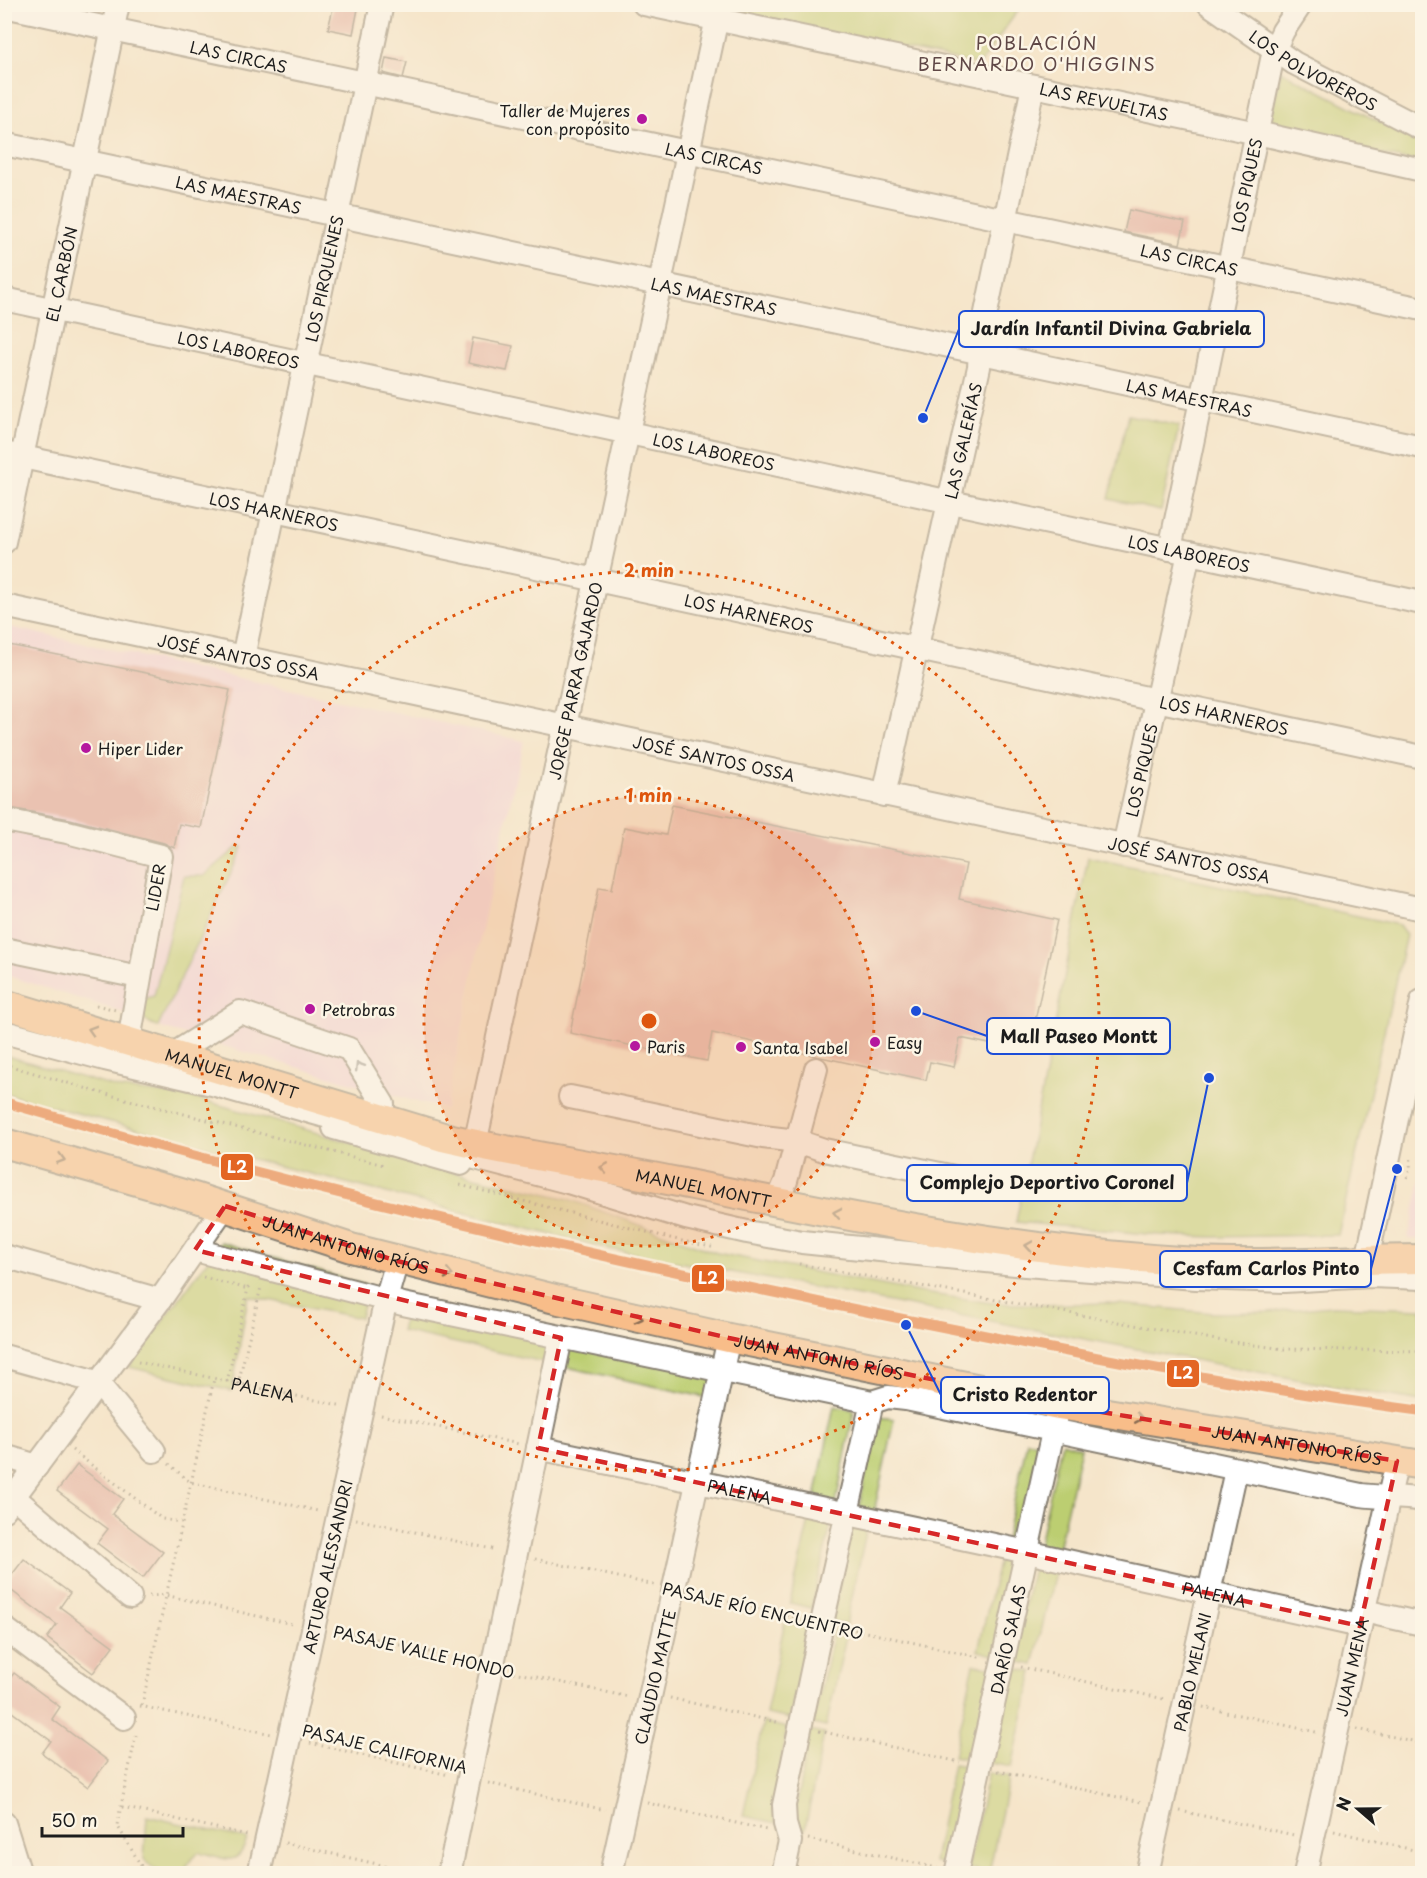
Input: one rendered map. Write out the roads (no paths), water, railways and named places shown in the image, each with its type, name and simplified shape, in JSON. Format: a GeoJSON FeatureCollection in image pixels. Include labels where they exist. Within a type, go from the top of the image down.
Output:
{"type":"FeatureCollection","features":[{"type":"Feature","properties":{"kind":"main road","name":"MANUEL MONTT"},"geometry":{"type":"LineString","coordinates":[[4,1004],[443,1137],[958,1235],[1087,1254],[1240,1264],[1422,1259]]}},
{"type":"Feature","properties":{"kind":"main road","name":"JUAN ANTONIO RÍOS"},"geometry":{"type":"LineString","coordinates":[[4,1143],[225,1206],[397,1261],[729,1338],[1057,1418],[1410,1463]]}},
{"type":"Feature","properties":{"kind":"street","name":"EL CARBÓN"},"geometry":{"type":"LineString","coordinates":[[4,542],[13,455],[53,309],[118,4]]}},
{"type":"Feature","properties":{"kind":"street","name":"LOS PIRQUENES"},"geometry":{"type":"LineString","coordinates":[[243,657],[382,4]]}},
{"type":"Feature","properties":{"kind":"street","name":"LAS REVUELTAS"},"geometry":{"type":"LineString","coordinates":[[644,4],[718,12],[1033,86],[1422,170]]}},
{"type":"Feature","properties":{"kind":"street","name":"LOS POLVOREROS"},"geometry":{"type":"LineString","coordinates":[[1209,4],[1294,63],[1421,126]]}},
{"type":"Feature","properties":{"kind":"street","name":"LOS PIQUES"},"geometry":{"type":"LineString","coordinates":[[1125,846],[1157,700],[1202,399],[1274,50],[1283,31],[1301,4]]}},
{"type":"Feature","properties":{"kind":"street","name":"LAS CIRCAS"},"geometry":{"type":"LineString","coordinates":[[4,6],[1422,309]]}},
{"type":"Feature","properties":{"kind":"street","name":"JORGE PARRA GAJARDO"},"geometry":{"type":"LineString","coordinates":[[475,1144],[718,12]]}},
{"type":"Feature","properties":{"kind":"street","name":"LAS GALERÍAS"},"geometry":{"type":"LineString","coordinates":[[884,795],[979,367],[981,337],[1033,86]]}},
{"type":"Feature","properties":{"kind":"street","name":"LAS MAESTRAS"},"geometry":{"type":"LineString","coordinates":[[4,144],[1422,447]]}},
{"type":"Feature","properties":{"kind":"street","name":"LOS LABOREOS"},"geometry":{"type":"LineString","coordinates":[[4,299],[1422,603]]}},
{"type":"Feature","properties":{"kind":"street","name":"LOS HARNEROS"},"geometry":{"type":"LineString","coordinates":[[13,455],[1422,757]]}},
{"type":"Feature","properties":{"kind":"street","name":"JOSÉ SANTOS OSSA"},"geometry":{"type":"LineString","coordinates":[[4,606],[1422,909]]}},
{"type":"Feature","properties":{"kind":"street","name":"LIDER"},"geometry":{"type":"LineString","coordinates":[[4,820],[161,856],[129,1041]]}},
{"type":"Feature","properties":{"kind":"street"},"geometry":{"type":"LineString","coordinates":[[4,949],[140,976]]}},
{"type":"Feature","properties":{"kind":"street"},"geometry":{"type":"LineString","coordinates":[[1367,1260],[1422,1001]]}},
{"type":"Feature","properties":{"kind":"street"},"geometry":{"type":"LineString","coordinates":[[172,1055],[240,1012],[349,1050],[383,1104],[382,1118]]}},
{"type":"Feature","properties":{"kind":"street","name":"MANUEL MONTT"},"geometry":{"type":"LineString","coordinates":[[4,1032],[242,1092],[425,1145],[568,1182],[686,1218],[774,1238],[1139,1275],[1240,1281],[1371,1276],[1422,1278]]}},
{"type":"Feature","properties":{"kind":"street","name":"MANUEL MONTT"},"geometry":{"type":"LineString","coordinates":[[4,1044],[115,1075],[235,1100],[578,1194],[685,1227],[803,1251],[1006,1275],[1174,1288],[1268,1291],[1383,1286],[1422,1287]]}},
{"type":"Feature","properties":{"kind":"street"},"geometry":{"type":"LineString","coordinates":[[777,1202],[786,1181],[816,1069]]}},
{"type":"Feature","properties":{"kind":"street"},"geometry":{"type":"LineString","coordinates":[[570,1097],[797,1142],[824,1150],[1003,1187]]}},
{"type":"Feature","properties":{"kind":"street"},"geometry":{"type":"LineString","coordinates":[[130,1597],[9,1503],[159,1300],[225,1206]]}},
{"type":"Feature","properties":{"kind":"street"},"geometry":{"type":"LineString","coordinates":[[195,1250],[386,1299],[561,1338],[872,1402],[888,1397],[1057,1418],[1236,1470],[1361,1495],[1422,1500]]}},
{"type":"Feature","properties":{"kind":"street"},"geometry":{"type":"LineString","coordinates":[[4,1256],[159,1300]]}},
{"type":"Feature","properties":{"kind":"street","name":"ARTURO ALESSANDRI"},"geometry":{"type":"LineString","coordinates":[[259,1874],[386,1299],[397,1261]]}},
{"type":"Feature","properties":{"kind":"street"},"geometry":{"type":"LineString","coordinates":[[449,1874],[561,1338]]}},
{"type":"Feature","properties":{"kind":"street","name":"CLAUDIO MATTE"},"geometry":{"type":"LineString","coordinates":[[611,1874],[729,1338]]}},
{"type":"Feature","properties":{"kind":"street"},"geometry":{"type":"LineString","coordinates":[[4,1356],[97,1382],[154,1451]]}},
{"type":"Feature","properties":{"kind":"street"},"geometry":{"type":"LineString","coordinates":[[783,1874],[790,1841],[785,1824],[784,1805],[872,1402]]}},
{"type":"Feature","properties":{"kind":"street","name":"DARÍO SALAS"},"geometry":{"type":"LineString","coordinates":[[956,1874],[1057,1418]]}},
{"type":"Feature","properties":{"kind":"street","name":"PALENA"},"geometry":{"type":"LineString","coordinates":[[538,1448],[1210,1593],[1362,1619],[1422,1624]]}},
{"type":"Feature","properties":{"kind":"street"},"geometry":{"type":"LineString","coordinates":[[4,1456],[37,1466]]}},
{"type":"Feature","properties":{"kind":"street","name":"JUAN MENA"},"geometry":{"type":"LineString","coordinates":[[1305,1874],[1389,1497],[1410,1463]]}},
{"type":"Feature","properties":{"kind":"street","name":"PABLO MELANI"},"geometry":{"type":"LineString","coordinates":[[1147,1874],[1236,1470]]}},
{"type":"Feature","properties":{"kind":"street"},"geometry":{"type":"LineString","coordinates":[[4,1628],[135,1717]]}},
{"type":"Feature","properties":{"kind":"street"},"geometry":{"type":"LineString","coordinates":[[4,1823],[20,1874]]}},
{"type":"Feature","properties":{"kind":"place","name":"Taller de Mujeres con propósito"},"geometry":{"type":"Point","coordinates":[642,119]}},
{"type":"Feature","properties":{"kind":"place","name":"Jardín Infantil Divina Gabriela"},"geometry":{"type":"Point","coordinates":[923,418]}},
{"type":"Feature","properties":{"kind":"place","name":"Hiper Lider"},"geometry":{"type":"Point","coordinates":[86,748]}},
{"type":"Feature","properties":{"kind":"place","name":"Petrobras"},"geometry":{"type":"Point","coordinates":[310,1009]}},
{"type":"Feature","properties":{"kind":"place","name":"Mall Paseo Montt"},"geometry":{"type":"Point","coordinates":[916,1011]}},
{"type":"Feature","properties":{"kind":"place","name":"Easy"},"geometry":{"type":"Point","coordinates":[875,1042]}},
{"type":"Feature","properties":{"kind":"place","name":"Paris"},"geometry":{"type":"Point","coordinates":[635,1046]}},
{"type":"Feature","properties":{"kind":"place","name":"Santa Isabel"},"geometry":{"type":"Point","coordinates":[741,1047]}},
{"type":"Feature","properties":{"kind":"place","name":"Complejo Deportivo Coronel"},"geometry":{"type":"Point","coordinates":[1209,1078]}},
{"type":"Feature","properties":{"kind":"place","name":"Cesfam Carlos Pinto"},"geometry":{"type":"Point","coordinates":[1397,1169]}},
{"type":"Feature","properties":{"kind":"place","name":"Cristo Redentor"},"geometry":{"type":"Point","coordinates":[906,1325]}},
{"type":"Feature","properties":{"kind":"district","name":"POBLACIÓN BERNARDO O'HIGGINS"},"geometry":{"type":"Point","coordinates":[1037,52]}}]}
